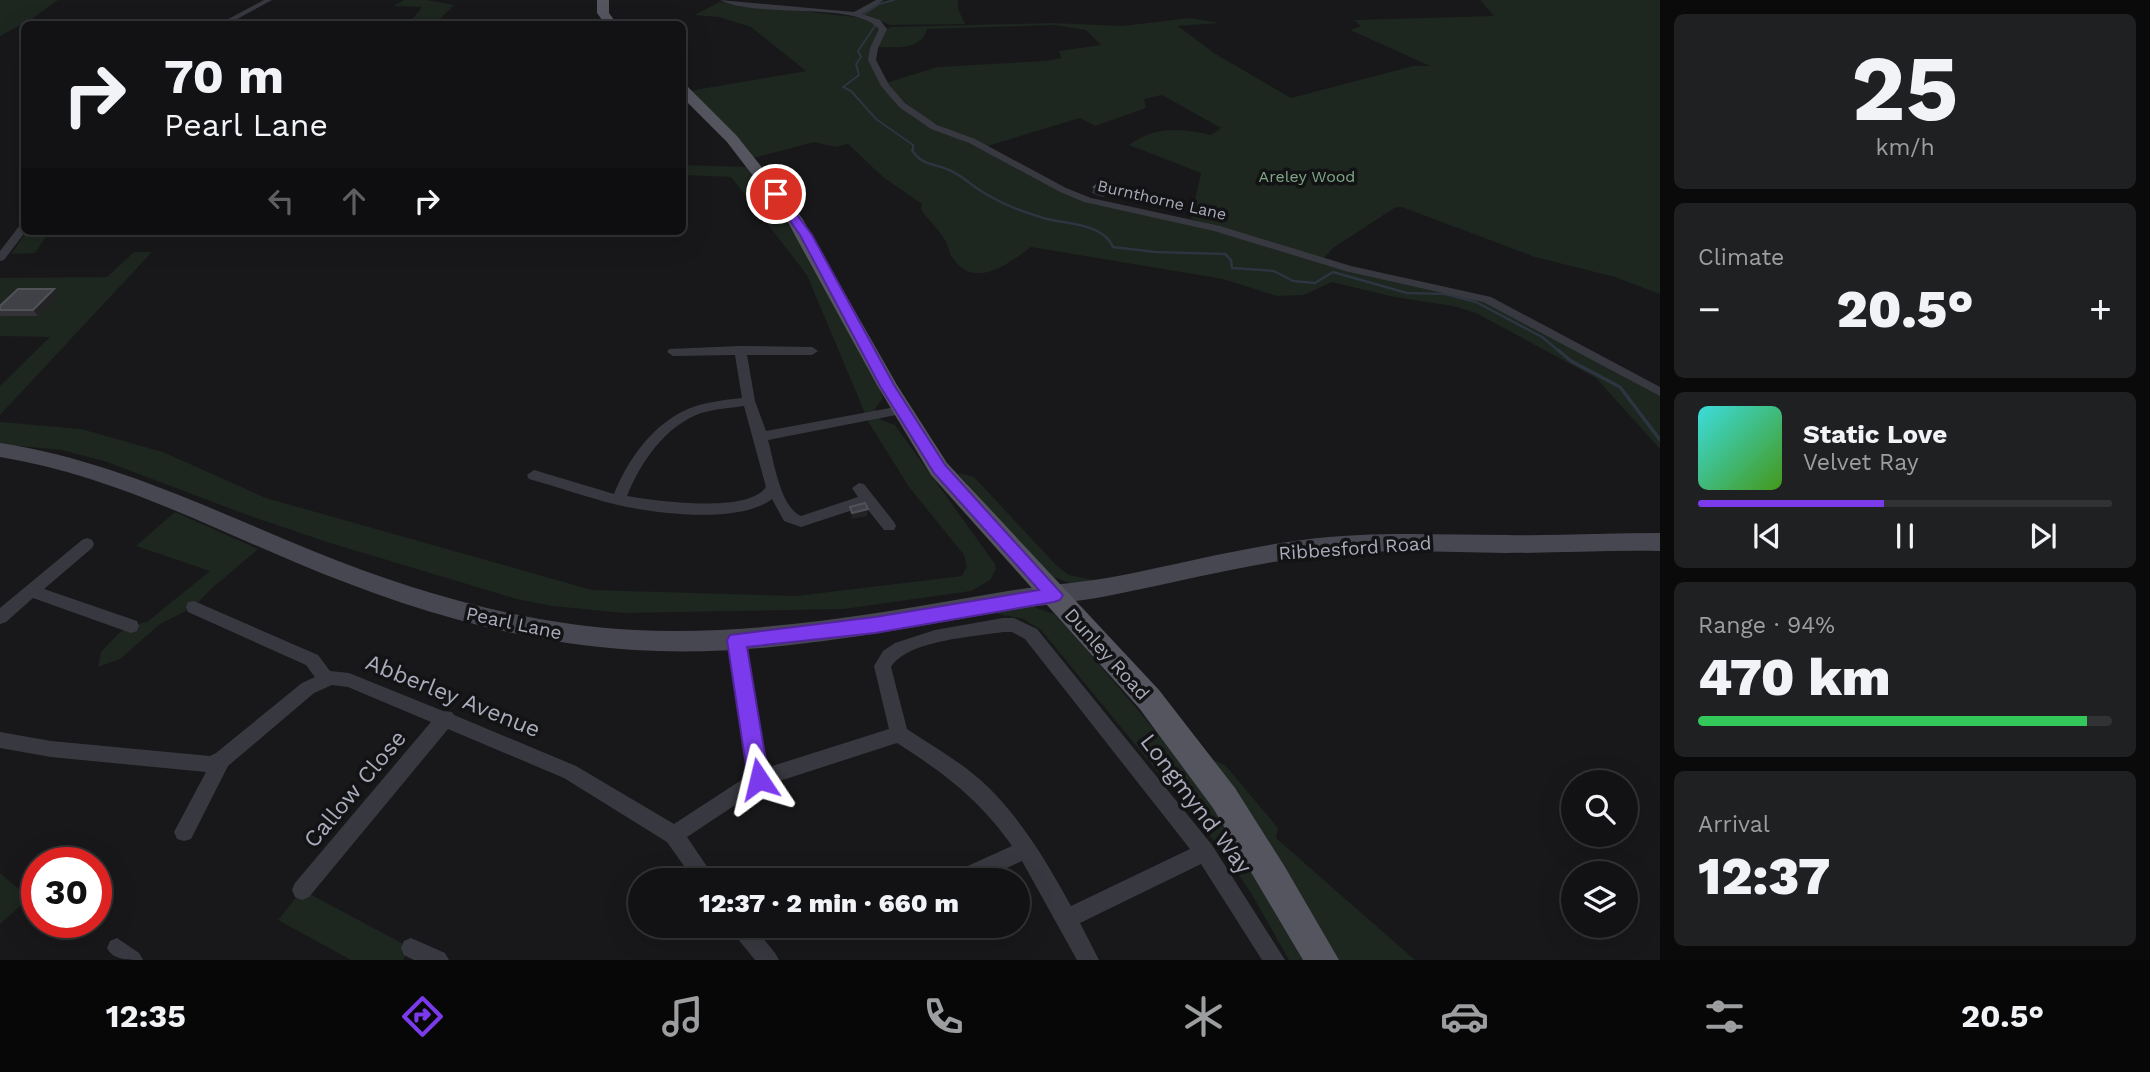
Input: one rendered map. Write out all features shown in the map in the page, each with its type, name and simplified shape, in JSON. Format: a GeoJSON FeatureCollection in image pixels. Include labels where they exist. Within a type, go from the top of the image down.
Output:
{"type":"FeatureCollection","features":[{"type":"Feature","properties":{"kind":"main road"},"geometry":{"type":"LineString","coordinates":[[603,0],[603,13],[609,21]]}},
{"type":"Feature","properties":{"kind":"main road","name":"Dunley Road"},"geometry":{"type":"LineString","coordinates":[[686,93],[749,160],[800,227],[901,410],[939,469],[1149,699],[1189,750],[1224,797],[1275,877],[1322,960]]}},
{"type":"Feature","properties":{"kind":"main road","name":"Pearl Lane"},"geometry":{"type":"LineString","coordinates":[[0,450],[89,467],[149,489],[384,589],[508,625],[564,634],[637,640],[737,640],[875,625],[1054,595]]}},
{"type":"Feature","properties":{"kind":"main road","name":"Ribbesford Road"},"geometry":{"type":"LineString","coordinates":[[1054,595],[1088,592],[1229,561],[1306,548],[1367,543],[1660,542]]}},
{"type":"Feature","properties":{"kind":"street"},"geometry":{"type":"LineString","coordinates":[[229,21],[269,0]]}},
{"type":"Feature","properties":{"kind":"street"},"geometry":{"type":"LineString","coordinates":[[723,0],[778,9],[856,14],[881,0]]}},
{"type":"Feature","properties":{"kind":"street","name":"Burnthorne Lane"},"geometry":{"type":"LineString","coordinates":[[856,14],[882,26],[872,60],[885,86],[902,105],[929,124],[972,141],[1037,178],[1088,200],[1196,223],[1349,269],[1487,299],[1660,392]]}},
{"type":"Feature","properties":{"kind":"street"},"geometry":{"type":"LineString","coordinates":[[0,258],[21,231]]}},
{"type":"Feature","properties":{"kind":"street"},"geometry":{"type":"LineString","coordinates":[[740,350],[749,401],[774,487],[789,517],[801,522],[826,515],[864,494],[889,526]]}},
{"type":"Feature","properties":{"kind":"street"},"geometry":{"type":"LineString","coordinates":[[673,352],[812,351]]}},
{"type":"Feature","properties":{"kind":"street"},"geometry":{"type":"LineString","coordinates":[[618,500],[626,478],[657,438],[672,425],[691,412],[749,401]]}},
{"type":"Feature","properties":{"kind":"street"},"geometry":{"type":"LineString","coordinates":[[761,437],[901,410]]}},
{"type":"Feature","properties":{"kind":"street"},"geometry":{"type":"LineString","coordinates":[[534,475],[618,500],[667,506],[723,507],[756,503],[765,499],[774,487]]}},
{"type":"Feature","properties":{"kind":"street"},"geometry":{"type":"LineString","coordinates":[[0,617],[87,544]]}},
{"type":"Feature","properties":{"kind":"street"},"geometry":{"type":"LineString","coordinates":[[31,591],[131,626]]}},
{"type":"Feature","properties":{"kind":"street"},"geometry":{"type":"LineString","coordinates":[[184,832],[222,760],[293,699],[324,681],[321,670],[312,660],[194,607]]}},
{"type":"Feature","properties":{"kind":"street","name":"Longmynd Way"},"geometry":{"type":"LineString","coordinates":[[899,734],[881,666],[890,653],[913,643],[1003,625],[1022,628],[1046,651],[1205,852],[1274,960]]}},
{"type":"Feature","properties":{"kind":"street"},"geometry":{"type":"LineString","coordinates":[[737,640],[759,779]]}},
{"type":"Feature","properties":{"kind":"street","name":"Abberley Avenue"},"geometry":{"type":"LineString","coordinates":[[324,681],[331,678],[356,682],[570,772],[674,835],[697,868]]}},
{"type":"Feature","properties":{"kind":"street","name":"Callow Close"},"geometry":{"type":"LineString","coordinates":[[302,890],[446,718]]}},
{"type":"Feature","properties":{"kind":"street"},"geometry":{"type":"LineString","coordinates":[[674,835],[759,779],[899,734],[956,771],[981,794],[1025,850],[1067,919],[1088,960]]}},
{"type":"Feature","properties":{"kind":"street"},"geometry":{"type":"LineString","coordinates":[[2,742],[197,764],[222,760]]}},
{"type":"Feature","properties":{"kind":"street"},"geometry":{"type":"LineString","coordinates":[[985,868],[1025,850]]}},
{"type":"Feature","properties":{"kind":"street"},"geometry":{"type":"LineString","coordinates":[[1067,919],[1205,852]]}},
{"type":"Feature","properties":{"kind":"street"},"geometry":{"type":"LineString","coordinates":[[749,938],[764,959]]}},
{"type":"Feature","properties":{"kind":"street"},"geometry":{"type":"LineString","coordinates":[[411,948],[438,960]]}},
{"type":"Feature","properties":{"kind":"green space"},"geometry":{"type":"Polygon","coordinates":[[[0,0],[58,0],[32,19],[21,21],[21,25],[0,36],[0,0]]]}},
{"type":"Feature","properties":{"kind":"green space"},"geometry":{"type":"Polygon","coordinates":[[[404,0],[427,0],[454,5],[438,21],[410,21],[422,7],[393,6],[404,0]]]}},
{"type":"Feature","properties":{"kind":"green space"},"geometry":{"type":"Polygon","coordinates":[[[889,0],[958,0],[958,9],[965,24],[890,25],[863,14],[878,3],[889,0]]]}},
{"type":"Feature","properties":{"kind":"green space","name":"Areley Wood"},"geometry":{"type":"Polygon","coordinates":[[[1480,0],[1660,0],[1660,294],[1615,277],[1535,257],[1402,207],[1396,207],[1333,248],[1323,259],[1191,219],[1201,173],[1129,145],[1148,134],[1168,130],[1211,135],[1221,128],[1162,95],[1144,99],[1146,108],[1095,126],[1080,118],[984,147],[943,128],[919,113],[886,83],[937,67],[1045,61],[1061,58],[1059,51],[1101,45],[1086,30],[1054,25],[927,29],[924,36],[913,44],[876,47],[886,29],[892,27],[1053,23],[1122,26],[1190,18],[1219,23],[1178,26],[1214,53],[1291,98],[1413,66],[1430,66],[1350,30],[1361,26],[1354,20],[1494,16],[1480,0]]]}},
{"type":"Feature","properties":{"kind":"green space"},"geometry":{"type":"Polygon","coordinates":[[[719,2],[865,18],[880,28],[869,62],[897,105],[1057,190],[1213,230],[1332,267],[1482,300],[1660,395],[1660,449],[1596,378],[1476,313],[1453,306],[1394,297],[1332,282],[1304,295],[1277,296],[1223,279],[1031,247],[1001,267],[980,273],[969,272],[951,256],[943,236],[921,210],[922,204],[883,177],[848,144],[835,147],[814,142],[753,158],[689,91],[806,71],[751,27],[719,17],[695,15],[719,2]]]}},
{"type":"Feature","properties":{"kind":"green space"},"geometry":{"type":"Polygon","coordinates":[[[686,165],[746,167],[755,179],[806,251],[879,387],[883,398],[875,409],[881,420],[895,425],[995,564],[996,569],[990,580],[971,591],[844,609],[624,613],[552,606],[517,599],[330,543],[107,462],[62,450],[0,444],[0,422],[81,429],[163,452],[266,498],[592,590],[796,596],[962,576],[967,566],[964,555],[909,487],[869,423],[807,275],[731,177],[686,175],[686,165]]]}},
{"type":"Feature","properties":{"kind":"green space"},"geometry":{"type":"Polygon","coordinates":[[[24,235],[47,235],[35,253],[11,254],[24,235]]]}},
{"type":"Feature","properties":{"kind":"green space"},"geometry":{"type":"Polygon","coordinates":[[[134,252],[152,252],[0,415],[0,386],[50,337],[0,336],[0,278],[107,277],[134,252]]]}},
{"type":"Feature","properties":{"kind":"green space"},"geometry":{"type":"Polygon","coordinates":[[[958,473],[974,477],[1057,566],[1069,575],[1099,581],[1077,586],[1051,576],[1001,524],[958,473]]]}},
{"type":"Feature","properties":{"kind":"green space"},"geometry":{"type":"Polygon","coordinates":[[[175,512],[258,549],[194,607],[160,624],[120,659],[98,667],[101,652],[119,633],[131,626],[147,622],[210,571],[136,546],[175,512]]]}},
{"type":"Feature","properties":{"kind":"green space"},"geometry":{"type":"Polygon","coordinates":[[[1031,606],[1054,614],[1075,636],[1205,789],[1312,960],[1289,960],[1251,893],[1221,849],[1041,630],[1023,619],[990,612],[1031,606]]]}},
{"type":"Feature","properties":{"kind":"green space"},"geometry":{"type":"Polygon","coordinates":[[[1213,760],[1225,765],[1278,828],[1276,838],[1415,960],[1333,960],[1213,760]]]}},
{"type":"Feature","properties":{"kind":"green space"},"geometry":{"type":"Polygon","coordinates":[[[0,873],[21,891],[21,905],[0,924],[0,873]]]}},
{"type":"Feature","properties":{"kind":"green space"},"geometry":{"type":"Polygon","coordinates":[[[302,890],[411,948],[403,960],[351,960],[278,920],[302,890]]]}},
{"type":"Feature","properties":{"kind":"building"},"geometry":{"type":"Polygon","coordinates":[[[1103,180],[1113,184],[1104,191],[1094,187],[1103,180]]]}},
{"type":"Feature","properties":{"kind":"building"},"geometry":{"type":"Polygon","coordinates":[[[18,289],[54,289],[33,310],[0,310],[0,306],[18,289]]]}},
{"type":"Feature","properties":{"kind":"building"},"geometry":{"type":"Polygon","coordinates":[[[865,503],[868,509],[852,513],[850,507],[865,503]]]}},
{"type":"Feature","properties":{"kind":"waterway"},"geometry":{"type":"LineString","coordinates":[[864,14],[879,4],[894,0]]}},
{"type":"Feature","properties":{"kind":"waterway"},"geometry":{"type":"LineString","coordinates":[[874,22],[875,26],[858,51],[861,57],[856,64],[859,75],[843,87],[851,91],[876,119],[913,145],[913,151]]}},
{"type":"Feature","properties":{"kind":"waterway"},"geometry":{"type":"LineString","coordinates":[[913,151],[924,162],[953,172],[1004,204],[1047,219],[1094,229],[1108,239],[1113,247],[1155,252],[1225,254],[1231,260],[1232,268],[1274,271],[1293,281],[1315,283],[1333,272],[1407,293],[1445,294],[1476,302],[1542,337],[1560,352]]}},
{"type":"Feature","properties":{"kind":"waterway"},"geometry":{"type":"LineString","coordinates":[[1558,350],[1571,361],[1620,387],[1660,440]]}},
{"type":"Feature","properties":{"kind":"route"},"geometry":{"type":"LineString","coordinates":[[759,779],[737,640],[875,625],[1054,595],[939,469],[887,386],[806,235],[776,194]]}}]}
